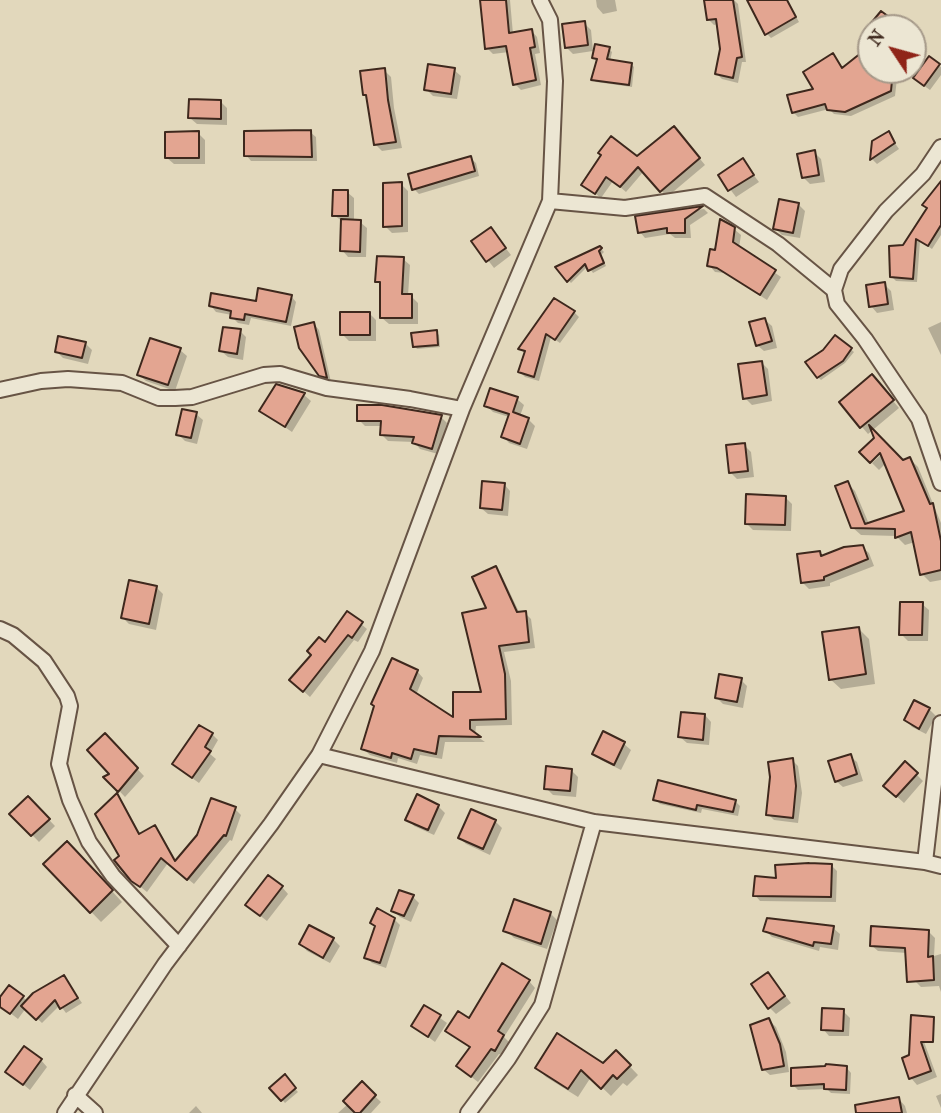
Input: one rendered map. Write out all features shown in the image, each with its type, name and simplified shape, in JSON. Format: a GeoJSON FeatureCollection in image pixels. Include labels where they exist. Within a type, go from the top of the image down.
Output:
{"type":"FeatureCollection","features":[{"type":"Feature","properties":{"kind":"street"},"geometry":{"type":"LineString","coordinates":[[65,1113],[179,946],[319,755],[345,709],[372,650],[462,409],[550,201],[555,81],[550,20],[540,0]]}},
{"type":"Feature","properties":{"kind":"street"},"geometry":{"type":"LineString","coordinates":[[941,146],[923,174],[886,211],[841,269],[834,290],[837,304],[919,419],[941,483]]}},
{"type":"Feature","properties":{"kind":"street"},"geometry":{"type":"LineString","coordinates":[[550,201],[625,208],[705,196],[778,244],[834,290]]}},
{"type":"Feature","properties":{"kind":"street"},"geometry":{"type":"LineString","coordinates":[[0,390],[41,381],[68,379],[122,383],[159,398],[175,398],[192,397],[264,375],[279,374],[327,388],[462,409]]}},
{"type":"Feature","properties":{"kind":"street"},"geometry":{"type":"LineString","coordinates":[[0,629],[13,635],[44,660],[68,696],[70,706],[59,764],[70,800],[89,842],[113,876],[179,946]]}},
{"type":"Feature","properties":{"kind":"street"},"geometry":{"type":"LineString","coordinates":[[925,862],[941,723]]}},
{"type":"Feature","properties":{"kind":"street"},"geometry":{"type":"LineString","coordinates":[[319,755],[594,822],[941,866]]}},
{"type":"Feature","properties":{"kind":"street"},"geometry":{"type":"LineString","coordinates":[[468,1113],[508,1059],[542,1005],[594,822]]}},
{"type":"Feature","properties":{"kind":"street"},"geometry":{"type":"LineString","coordinates":[[75,1095],[95,1113]]}},
{"type":"Feature","properties":{"kind":"building"},"geometry":{"type":"Polygon","coordinates":[[[480,0],[506,0],[509,33],[532,29],[535,47],[530,48],[536,80],[513,85],[506,46],[485,49],[480,0]]]}},
{"type":"Feature","properties":{"kind":"building"},"geometry":{"type":"Polygon","coordinates":[[[704,0],[733,0],[742,57],[737,58],[733,78],[715,74],[720,49],[716,19],[707,20],[704,0]]]}},
{"type":"Feature","properties":{"kind":"building"},"geometry":{"type":"Polygon","coordinates":[[[747,0],[787,0],[796,17],[765,35],[747,0]]]}},
{"type":"Feature","properties":{"kind":"building"},"geometry":{"type":"Polygon","coordinates":[[[585,21],[588,45],[565,48],[562,24],[585,21]]]}},
{"type":"Feature","properties":{"kind":"building"},"geometry":{"type":"Polygon","coordinates":[[[595,44],[610,47],[607,59],[632,63],[629,85],[591,80],[597,59],[592,58],[595,44]]]}},
{"type":"Feature","properties":{"kind":"building"},"geometry":{"type":"Polygon","coordinates":[[[833,53],[842,68],[857,56],[857,84],[892,84],[891,91],[845,112],[827,110],[825,104],[792,113],[787,95],[813,89],[803,72],[833,53]]]}},
{"type":"Feature","properties":{"kind":"building"},"geometry":{"type":"Polygon","coordinates":[[[929,56],[940,64],[927,82],[929,56]]]}},
{"type":"Feature","properties":{"kind":"building"},"geometry":{"type":"Polygon","coordinates":[[[428,64],[455,68],[451,94],[424,90],[428,64]]]}},
{"type":"Feature","properties":{"kind":"building"},"geometry":{"type":"Polygon","coordinates":[[[385,68],[396,142],[374,145],[360,71],[385,68]]]}},
{"type":"Feature","properties":{"kind":"building"},"geometry":{"type":"Polygon","coordinates":[[[189,99],[221,100],[221,119],[188,118],[189,99]]]}},
{"type":"Feature","properties":{"kind":"building"},"geometry":{"type":"Polygon","coordinates":[[[674,126],[700,158],[660,192],[638,167],[620,187],[606,177],[595,194],[581,185],[601,155],[598,153],[611,136],[637,156],[674,126]]]}},
{"type":"Feature","properties":{"kind":"building"},"geometry":{"type":"Polygon","coordinates":[[[311,130],[312,157],[244,156],[244,131],[311,130]]]}},
{"type":"Feature","properties":{"kind":"building"},"geometry":{"type":"Polygon","coordinates":[[[199,131],[199,158],[165,158],[165,132],[199,131]]]}},
{"type":"Feature","properties":{"kind":"building"},"geometry":{"type":"Polygon","coordinates":[[[889,131],[895,143],[870,160],[872,141],[889,131]]]}},
{"type":"Feature","properties":{"kind":"building"},"geometry":{"type":"Polygon","coordinates":[[[815,150],[819,175],[802,178],[797,154],[815,150]]]}},
{"type":"Feature","properties":{"kind":"building"},"geometry":{"type":"Polygon","coordinates":[[[471,156],[475,171],[412,190],[408,174],[471,156]]]}},
{"type":"Feature","properties":{"kind":"building"},"geometry":{"type":"Polygon","coordinates":[[[743,158],[754,175],[728,191],[718,175],[743,158]]]}},
{"type":"Feature","properties":{"kind":"building"},"geometry":{"type":"Polygon","coordinates":[[[941,181],[941,225],[928,246],[916,239],[913,279],[890,277],[889,246],[903,245],[927,208],[922,205],[941,181]]]}},
{"type":"Feature","properties":{"kind":"building"},"geometry":{"type":"Polygon","coordinates":[[[402,182],[402,226],[383,227],[383,183],[402,182]]]}},
{"type":"Feature","properties":{"kind":"building"},"geometry":{"type":"Polygon","coordinates":[[[333,190],[348,190],[348,216],[332,216],[333,190]]]}},
{"type":"Feature","properties":{"kind":"building"},"geometry":{"type":"Polygon","coordinates":[[[779,199],[799,203],[793,233],[773,229],[779,199]]]}},
{"type":"Feature","properties":{"kind":"building"},"geometry":{"type":"Polygon","coordinates":[[[703,206],[685,219],[685,233],[667,233],[667,228],[638,233],[635,216],[703,206]]]}},
{"type":"Feature","properties":{"kind":"building"},"geometry":{"type":"Polygon","coordinates":[[[341,219],[361,220],[360,252],[340,251],[341,219]]]}},
{"type":"Feature","properties":{"kind":"building"},"geometry":{"type":"Polygon","coordinates":[[[720,219],[735,227],[733,242],[776,270],[760,295],[717,268],[707,266],[710,249],[715,250],[720,219]]]}},
{"type":"Feature","properties":{"kind":"building"},"geometry":{"type":"Polygon","coordinates":[[[491,227],[506,248],[486,262],[471,241],[491,227]]]}},
{"type":"Feature","properties":{"kind":"building"},"geometry":{"type":"Polygon","coordinates":[[[600,246],[602,248],[599,251],[604,263],[588,271],[585,264],[567,282],[555,267],[600,246]]]}},
{"type":"Feature","properties":{"kind":"building"},"geometry":{"type":"Polygon","coordinates":[[[377,256],[404,257],[402,294],[412,294],[412,318],[380,318],[380,282],[375,282],[377,256]]]}},
{"type":"Feature","properties":{"kind":"building"},"geometry":{"type":"Polygon","coordinates":[[[885,282],[888,304],[869,307],[866,285],[885,282]]]}},
{"type":"Feature","properties":{"kind":"building"},"geometry":{"type":"Polygon","coordinates":[[[258,288],[292,295],[286,322],[245,314],[244,320],[230,318],[231,311],[209,306],[211,293],[256,301],[258,288]]]}},
{"type":"Feature","properties":{"kind":"building"},"geometry":{"type":"Polygon","coordinates":[[[554,298],[575,311],[555,340],[546,334],[534,377],[518,372],[525,351],[518,349],[554,298]]]}},
{"type":"Feature","properties":{"kind":"building"},"geometry":{"type":"Polygon","coordinates":[[[340,312],[370,312],[370,335],[340,335],[340,312]]]}},
{"type":"Feature","properties":{"kind":"building"},"geometry":{"type":"Polygon","coordinates":[[[765,318],[772,341],[756,346],[749,322],[765,318]]]}},
{"type":"Feature","properties":{"kind":"building"},"geometry":{"type":"Polygon","coordinates":[[[314,322],[327,378],[319,376],[299,348],[294,327],[314,322]]]}},
{"type":"Feature","properties":{"kind":"building"},"geometry":{"type":"Polygon","coordinates":[[[223,327],[241,329],[237,354],[219,351],[223,327]]]}},
{"type":"Feature","properties":{"kind":"building"},"geometry":{"type":"Polygon","coordinates":[[[437,330],[438,345],[413,347],[411,333],[437,330]]]}},
{"type":"Feature","properties":{"kind":"building"},"geometry":{"type":"Polygon","coordinates":[[[835,335],[852,348],[843,361],[817,378],[805,362],[823,350],[835,335]]]}},
{"type":"Feature","properties":{"kind":"building"},"geometry":{"type":"Polygon","coordinates":[[[58,336],[86,342],[82,358],[55,352],[58,336]]]}},
{"type":"Feature","properties":{"kind":"building"},"geometry":{"type":"Polygon","coordinates":[[[150,338],[181,348],[168,385],[137,375],[150,338]]]}},
{"type":"Feature","properties":{"kind":"building"},"geometry":{"type":"Polygon","coordinates":[[[762,361],[767,395],[743,399],[738,364],[762,361]]]}},
{"type":"Feature","properties":{"kind":"building"},"geometry":{"type":"Polygon","coordinates":[[[872,374],[894,400],[860,428],[839,402],[872,374]]]}},
{"type":"Feature","properties":{"kind":"building"},"geometry":{"type":"Polygon","coordinates":[[[276,384],[305,393],[285,427],[259,411],[276,384]]]}},
{"type":"Feature","properties":{"kind":"building"},"geometry":{"type":"Polygon","coordinates":[[[490,388],[518,397],[513,412],[529,418],[520,444],[501,437],[509,414],[484,406],[490,388]]]}},
{"type":"Feature","properties":{"kind":"building"},"geometry":{"type":"Polygon","coordinates":[[[357,405],[382,405],[442,415],[432,449],[412,443],[414,437],[380,435],[381,421],[357,421],[357,405]]]}},
{"type":"Feature","properties":{"kind":"building"},"geometry":{"type":"Polygon","coordinates":[[[182,409],[197,412],[191,438],[176,435],[182,409]]]}},
{"type":"Feature","properties":{"kind":"building"},"geometry":{"type":"Polygon","coordinates":[[[869,425],[903,460],[910,457],[930,504],[933,503],[941,541],[941,570],[920,575],[911,532],[895,538],[895,529],[851,528],[835,486],[848,481],[865,524],[904,511],[880,453],[870,463],[859,452],[874,438],[869,425]]]}},
{"type":"Feature","properties":{"kind":"building"},"geometry":{"type":"Polygon","coordinates":[[[745,443],[748,471],[729,473],[726,445],[745,443]]]}},
{"type":"Feature","properties":{"kind":"building"},"geometry":{"type":"Polygon","coordinates":[[[482,481],[505,483],[502,510],[480,508],[482,481]]]}},
{"type":"Feature","properties":{"kind":"building"},"geometry":{"type":"Polygon","coordinates":[[[746,494],[786,496],[785,525],[745,524],[746,494]]]}},
{"type":"Feature","properties":{"kind":"building"},"geometry":{"type":"Polygon","coordinates":[[[863,545],[868,559],[824,577],[824,580],[801,583],[797,554],[820,551],[821,556],[844,547],[863,545]]]}},
{"type":"Feature","properties":{"kind":"building"},"geometry":{"type":"Polygon","coordinates":[[[496,566],[517,612],[526,611],[529,642],[499,646],[505,674],[506,719],[470,720],[470,729],[481,737],[439,736],[436,754],[414,749],[411,759],[392,753],[391,758],[361,749],[374,706],[371,704],[392,658],[418,670],[410,689],[453,717],[453,692],[481,692],[462,613],[486,608],[472,577],[496,566]]]}},
{"type":"Feature","properties":{"kind":"building"},"geometry":{"type":"Polygon","coordinates":[[[129,580],[157,586],[149,624],[121,618],[129,580]]]}},
{"type":"Feature","properties":{"kind":"building"},"geometry":{"type":"Polygon","coordinates":[[[900,602],[923,602],[922,635],[899,635],[900,602]]]}},
{"type":"Feature","properties":{"kind":"building"},"geometry":{"type":"Polygon","coordinates":[[[347,611],[363,622],[352,638],[348,635],[303,692],[289,680],[311,655],[307,651],[319,637],[325,642],[347,611]]]}},
{"type":"Feature","properties":{"kind":"building"},"geometry":{"type":"Polygon","coordinates":[[[859,627],[866,674],[829,680],[822,632],[859,627]]]}},
{"type":"Feature","properties":{"kind":"building"},"geometry":{"type":"Polygon","coordinates":[[[719,674],[742,678],[737,702],[715,698],[719,674]]]}},
{"type":"Feature","properties":{"kind":"building"},"geometry":{"type":"Polygon","coordinates":[[[914,700],[930,708],[919,729],[904,720],[914,700]]]}},
{"type":"Feature","properties":{"kind":"building"},"geometry":{"type":"Polygon","coordinates":[[[681,712],[705,714],[703,740],[678,737],[681,712]]]}},
{"type":"Feature","properties":{"kind":"building"},"geometry":{"type":"Polygon","coordinates":[[[199,725],[213,733],[205,747],[211,751],[192,778],[172,764],[199,725]]]}},
{"type":"Feature","properties":{"kind":"building"},"geometry":{"type":"Polygon","coordinates":[[[603,731],[625,742],[614,765],[592,754],[603,731]]]}},
{"type":"Feature","properties":{"kind":"building"},"geometry":{"type":"Polygon","coordinates":[[[105,733],[138,768],[118,792],[103,777],[109,774],[87,750],[105,733]]]}},
{"type":"Feature","properties":{"kind":"building"},"geometry":{"type":"Polygon","coordinates":[[[851,754],[857,774],[835,782],[828,761],[851,754]]]}},
{"type":"Feature","properties":{"kind":"building"},"geometry":{"type":"Polygon","coordinates":[[[793,758],[796,786],[793,818],[766,815],[770,777],[768,762],[793,758]]]}},
{"type":"Feature","properties":{"kind":"building"},"geometry":{"type":"Polygon","coordinates":[[[905,761],[918,773],[896,797],[883,786],[905,761]]]}},
{"type":"Feature","properties":{"kind":"building"},"geometry":{"type":"Polygon","coordinates":[[[546,766],[572,769],[570,791],[544,789],[546,766]]]}},
{"type":"Feature","properties":{"kind":"building"},"geometry":{"type":"Polygon","coordinates":[[[658,780],[736,800],[733,812],[697,805],[696,810],[653,800],[658,780]]]}},
{"type":"Feature","properties":{"kind":"building"},"geometry":{"type":"Polygon","coordinates":[[[117,793],[139,834],[155,825],[175,861],[197,835],[211,798],[236,807],[226,836],[224,835],[187,880],[161,858],[140,887],[131,881],[114,860],[119,856],[95,814],[117,793]]]}},
{"type":"Feature","properties":{"kind":"building"},"geometry":{"type":"Polygon","coordinates":[[[417,794],[439,805],[428,830],[405,820],[417,794]]]}},
{"type":"Feature","properties":{"kind":"building"},"geometry":{"type":"Polygon","coordinates":[[[28,796],[50,819],[31,836],[9,814],[28,796]]]}},
{"type":"Feature","properties":{"kind":"building"},"geometry":{"type":"Polygon","coordinates":[[[471,809],[496,820],[483,849],[458,838],[471,809]]]}},
{"type":"Feature","properties":{"kind":"building"},"geometry":{"type":"Polygon","coordinates":[[[67,841],[113,890],[90,913],[43,864],[67,841]]]}},
{"type":"Feature","properties":{"kind":"building"},"geometry":{"type":"Polygon","coordinates":[[[832,864],[831,897],[753,896],[755,876],[776,878],[775,865],[832,864]]]}},
{"type":"Feature","properties":{"kind":"building"},"geometry":{"type":"Polygon","coordinates":[[[268,875],[283,886],[260,916],[245,905],[268,875]]]}},
{"type":"Feature","properties":{"kind":"building"},"geometry":{"type":"Polygon","coordinates":[[[399,890],[414,895],[404,916],[391,911],[399,890]]]}},
{"type":"Feature","properties":{"kind":"building"},"geometry":{"type":"Polygon","coordinates":[[[514,899],[551,912],[541,944],[503,931],[514,899]]]}},
{"type":"Feature","properties":{"kind":"building"},"geometry":{"type":"Polygon","coordinates":[[[377,908],[395,918],[380,963],[364,958],[375,926],[370,923],[377,908]]]}},
{"type":"Feature","properties":{"kind":"building"},"geometry":{"type":"Polygon","coordinates":[[[767,918],[834,926],[831,944],[814,942],[813,946],[763,931],[767,918]]]}},
{"type":"Feature","properties":{"kind":"building"},"geometry":{"type":"Polygon","coordinates":[[[309,925],[334,938],[323,958],[299,944],[309,925]]]}},
{"type":"Feature","properties":{"kind":"building"},"geometry":{"type":"Polygon","coordinates":[[[871,926],[929,930],[928,957],[933,956],[934,980],[907,982],[905,948],[870,946],[871,926]]]}},
{"type":"Feature","properties":{"kind":"building"},"geometry":{"type":"Polygon","coordinates":[[[502,963],[530,980],[498,1031],[504,1035],[495,1051],[491,1049],[471,1077],[456,1066],[470,1047],[445,1031],[458,1011],[469,1018],[502,963]]]}},
{"type":"Feature","properties":{"kind":"building"},"geometry":{"type":"Polygon","coordinates":[[[768,972],[785,996],[768,1009],[751,984],[768,972]]]}},
{"type":"Feature","properties":{"kind":"building"},"geometry":{"type":"Polygon","coordinates":[[[64,975],[78,998],[60,1009],[55,1000],[36,1020],[21,1006],[33,993],[64,975]]]}},
{"type":"Feature","properties":{"kind":"building"},"geometry":{"type":"Polygon","coordinates":[[[9,985],[24,996],[10,1014],[0,1007],[0,997],[9,985]]]}},
{"type":"Feature","properties":{"kind":"building"},"geometry":{"type":"Polygon","coordinates":[[[424,1005],[441,1015],[428,1037],[411,1026],[424,1005]]]}},
{"type":"Feature","properties":{"kind":"building"},"geometry":{"type":"Polygon","coordinates":[[[822,1008],[844,1009],[843,1031],[821,1030],[822,1008]]]}},
{"type":"Feature","properties":{"kind":"building"},"geometry":{"type":"Polygon","coordinates":[[[911,1015],[934,1017],[933,1042],[921,1042],[931,1071],[909,1079],[902,1058],[909,1055],[911,1015]]]}},
{"type":"Feature","properties":{"kind":"building"},"geometry":{"type":"Polygon","coordinates":[[[769,1018],[780,1044],[784,1066],[762,1070],[750,1025],[769,1018]]]}},
{"type":"Feature","properties":{"kind":"building"},"geometry":{"type":"Polygon","coordinates":[[[557,1033],[603,1063],[616,1050],[631,1065],[617,1079],[613,1075],[601,1089],[581,1070],[568,1089],[535,1068],[557,1033]]]}},
{"type":"Feature","properties":{"kind":"building"},"geometry":{"type":"Polygon","coordinates":[[[24,1046],[42,1059],[23,1085],[5,1072],[24,1046]]]}},
{"type":"Feature","properties":{"kind":"building"},"geometry":{"type":"Polygon","coordinates":[[[826,1064],[847,1066],[846,1090],[824,1089],[824,1084],[791,1086],[791,1068],[826,1064]]]}},
{"type":"Feature","properties":{"kind":"building"},"geometry":{"type":"Polygon","coordinates":[[[285,1074],[296,1088],[281,1101],[269,1088],[285,1074]]]}},
{"type":"Feature","properties":{"kind":"building"},"geometry":{"type":"Polygon","coordinates":[[[362,1081],[376,1095],[360,1113],[355,1113],[343,1101],[362,1081]]]}},
{"type":"Feature","properties":{"kind":"building"},"geometry":{"type":"Polygon","coordinates":[[[899,1097],[902,1113],[856,1113],[855,1105],[899,1097]]]}}]}
